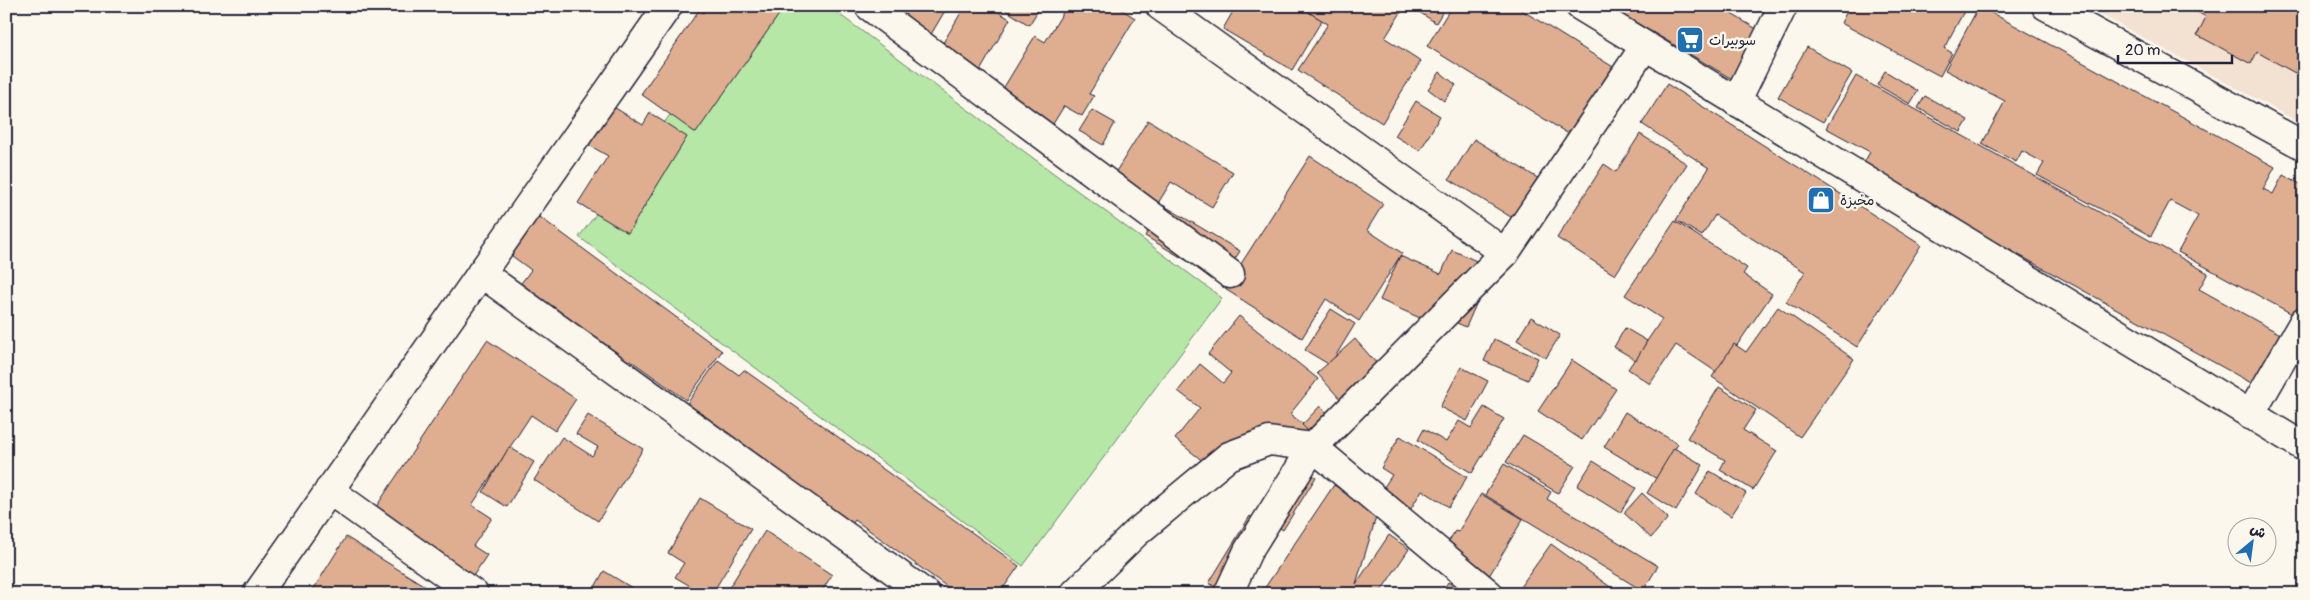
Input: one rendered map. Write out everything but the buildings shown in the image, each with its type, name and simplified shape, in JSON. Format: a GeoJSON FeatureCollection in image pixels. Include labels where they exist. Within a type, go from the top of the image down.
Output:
{"type":"FeatureCollection","features":[{"type":"Feature","properties":{"kind":"street"},"geometry":{"type":"LineString","coordinates":[[257,594],[668,6]]}},
{"type":"Feature","properties":{"kind":"street"},"geometry":{"type":"LineString","coordinates":[[869,6],[1230,274]]}},
{"type":"Feature","properties":{"kind":"street"},"geometry":{"type":"LineString","coordinates":[[1160,6],[1505,253]]}},
{"type":"Feature","properties":{"kind":"street"},"geometry":{"type":"LineString","coordinates":[[1580,6],[2250,416],[2304,446]]}},
{"type":"Feature","properties":{"kind":"street"},"geometry":{"type":"LineString","coordinates":[[1736,102],[1784,6]]}},
{"type":"Feature","properties":{"kind":"street"},"geometry":{"type":"LineString","coordinates":[[2046,6],[2304,146]]}},
{"type":"Feature","properties":{"kind":"street"},"geometry":{"type":"LineString","coordinates":[[1228,594],[1248,551],[1313,446],[1505,253],[1645,46]]}},
{"type":"Feature","properties":{"kind":"street"},"geometry":{"type":"LineString","coordinates":[[481,273],[926,594]]}},
{"type":"Feature","properties":{"kind":"street"},"geometry":{"type":"LineString","coordinates":[[2250,416],[2304,321]]}},
{"type":"Feature","properties":{"kind":"street"},"geometry":{"type":"LineString","coordinates":[[1074,594],[1136,533],[1229,456],[1269,440],[1313,446],[1489,594]]}},
{"type":"Feature","properties":{"kind":"street"},"geometry":{"type":"LineString","coordinates":[[330,490],[474,594]]}},
{"type":"Feature","properties":{"kind":"shaded area"},"geometry":{"type":"Polygon","coordinates":[[[2085,6],[2304,6],[2304,125],[2085,6]]]}},
{"type":"Feature","properties":{"kind":"green space"},"geometry":{"type":"Polygon","coordinates":[[[751,6],[828,6],[1222,298],[1023,566],[579,237],[751,6]]]}},
{"type":"Feature","properties":{"kind":"place","name":"سوبيرات"},"geometry":{"type":"Point","coordinates":[1690,40]}},
{"type":"Feature","properties":{"kind":"place","name":"مخبزة"},"geometry":{"type":"Point","coordinates":[1821,200]}}]}
